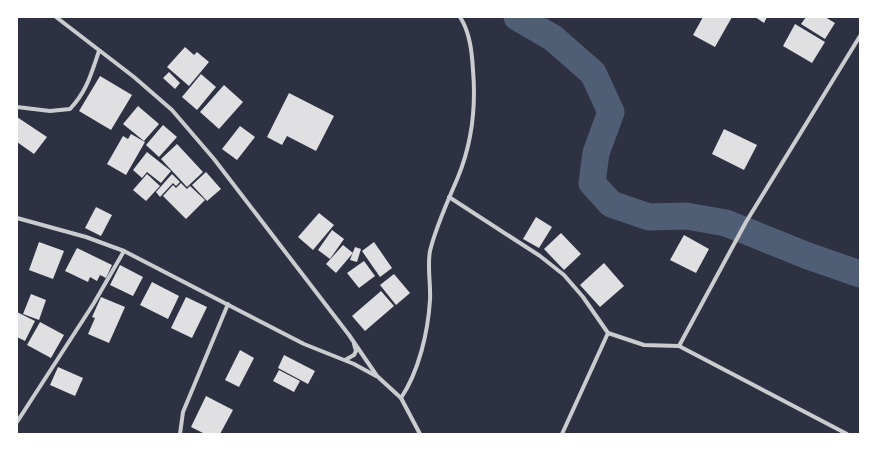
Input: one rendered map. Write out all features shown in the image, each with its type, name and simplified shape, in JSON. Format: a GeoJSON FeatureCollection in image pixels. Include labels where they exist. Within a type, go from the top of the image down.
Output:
{"type":"FeatureCollection","features":[{"type":"Feature","properties":{"kind":"street"},"geometry":{"type":"LineString","coordinates":[[56,17],[172,110],[214,159],[354,342],[377,376],[401,398],[420,434]]}},
{"type":"Feature","properties":{"kind":"street"},"geometry":{"type":"LineString","coordinates":[[401,398],[413,374],[426,331],[430,299],[430,252],[458,176],[471,134],[474,83],[472,50],[461,18]]}},
{"type":"Feature","properties":{"kind":"street"},"geometry":{"type":"LineString","coordinates":[[679,346],[746,222],[860,36]]}},
{"type":"Feature","properties":{"kind":"street"},"geometry":{"type":"LineString","coordinates":[[17,107],[50,111],[70,109],[81,98],[99,51]]}},
{"type":"Feature","properties":{"kind":"street"},"geometry":{"type":"LineString","coordinates":[[449,197],[540,256],[564,275],[583,298],[608,333],[644,345],[679,346],[847,434]]}},
{"type":"Feature","properties":{"kind":"street"},"geometry":{"type":"LineString","coordinates":[[17,218],[86,237],[124,251],[304,344],[345,360],[377,376]]}},
{"type":"Feature","properties":{"kind":"street"},"geometry":{"type":"LineString","coordinates":[[17,422],[94,303],[124,251]]}},
{"type":"Feature","properties":{"kind":"street"},"geometry":{"type":"LineString","coordinates":[[180,434],[183,412],[228,304]]}},
{"type":"Feature","properties":{"kind":"street"},"geometry":{"type":"LineString","coordinates":[[562,434],[608,333]]}},
{"type":"Feature","properties":{"kind":"street"},"geometry":{"type":"LineString","coordinates":[[345,360],[354,355],[356,351],[354,342]]}},
{"type":"Feature","properties":{"kind":"building"},"geometry":{"type":"Polygon","coordinates":[[[703,17],[732,17],[715,47],[693,35],[703,17]]]}},
{"type":"Feature","properties":{"kind":"building"},"geometry":{"type":"Polygon","coordinates":[[[755,17],[767,17],[764,23],[755,17]]]}},
{"type":"Feature","properties":{"kind":"building"},"geometry":{"type":"Polygon","coordinates":[[[806,17],[825,17],[835,23],[825,39],[801,24],[806,17]]]}},
{"type":"Feature","properties":{"kind":"building"},"geometry":{"type":"Polygon","coordinates":[[[795,24],[825,42],[812,63],[783,46],[795,24]]]}},
{"type":"Feature","properties":{"kind":"building"},"geometry":{"type":"Polygon","coordinates":[[[185,47],[194,55],[197,52],[209,62],[189,86],[167,67],[185,47]]]}},
{"type":"Feature","properties":{"kind":"building"},"geometry":{"type":"Polygon","coordinates":[[[169,72],[180,83],[175,89],[163,78],[169,72]]]}},
{"type":"Feature","properties":{"kind":"building"},"geometry":{"type":"Polygon","coordinates":[[[201,74],[216,87],[197,110],[182,97],[201,74]]]}},
{"type":"Feature","properties":{"kind":"building"},"geometry":{"type":"Polygon","coordinates":[[[100,76],[132,95],[111,130],[79,111],[100,76]]]}},
{"type":"Feature","properties":{"kind":"building"},"geometry":{"type":"Polygon","coordinates":[[[224,85],[243,102],[219,129],[200,112],[224,85]]]}},
{"type":"Feature","properties":{"kind":"building"},"geometry":{"type":"Polygon","coordinates":[[[289,93],[334,116],[316,151],[287,136],[282,145],[267,137],[289,93]]]}},
{"type":"Feature","properties":{"kind":"building"},"geometry":{"type":"Polygon","coordinates":[[[138,106],[159,124],[144,141],[123,124],[138,106]]]}},
{"type":"Feature","properties":{"kind":"building"},"geometry":{"type":"Polygon","coordinates":[[[17,117],[47,137],[34,154],[17,142],[17,117]]]}},
{"type":"Feature","properties":{"kind":"building"},"geometry":{"type":"Polygon","coordinates":[[[163,125],[177,137],[159,157],[146,145],[163,125]]]}},
{"type":"Feature","properties":{"kind":"building"},"geometry":{"type":"Polygon","coordinates":[[[240,126],[255,137],[237,160],[222,149],[240,126]]]}},
{"type":"Feature","properties":{"kind":"building"},"geometry":{"type":"Polygon","coordinates":[[[724,129],[757,145],[744,170],[712,154],[724,129]]]}},
{"type":"Feature","properties":{"kind":"building"},"geometry":{"type":"Polygon","coordinates":[[[131,134],[145,142],[126,175],[107,164],[123,136],[128,139],[131,134]]]}},
{"type":"Feature","properties":{"kind":"building"},"geometry":{"type":"Polygon","coordinates":[[[177,144],[203,172],[187,187],[161,159],[177,144]]]}},
{"type":"Feature","properties":{"kind":"building"},"geometry":{"type":"Polygon","coordinates":[[[147,152],[171,171],[161,183],[147,172],[142,178],[133,170],[147,152]]]}},
{"type":"Feature","properties":{"kind":"building"},"geometry":{"type":"Polygon","coordinates":[[[206,172],[221,189],[207,201],[192,185],[206,172]]]}},
{"type":"Feature","properties":{"kind":"building"},"geometry":{"type":"Polygon","coordinates":[[[147,174],[160,186],[146,201],[133,190],[147,174]]]}},
{"type":"Feature","properties":{"kind":"building"},"geometry":{"type":"Polygon","coordinates":[[[172,174],[180,182],[176,186],[173,183],[160,197],[156,192],[172,174]]]}},
{"type":"Feature","properties":{"kind":"building"},"geometry":{"type":"Polygon","coordinates":[[[181,183],[187,189],[190,186],[205,200],[186,219],[163,196],[173,185],[176,188],[181,183]]]}},
{"type":"Feature","properties":{"kind":"building"},"geometry":{"type":"Polygon","coordinates":[[[96,207],[112,215],[101,236],[85,228],[96,207]]]}},
{"type":"Feature","properties":{"kind":"building"},"geometry":{"type":"Polygon","coordinates":[[[319,213],[334,225],[313,250],[298,237],[319,213]]]}},
{"type":"Feature","properties":{"kind":"building"},"geometry":{"type":"Polygon","coordinates":[[[536,217],[552,227],[539,248],[523,239],[536,217]]]}},
{"type":"Feature","properties":{"kind":"building"},"geometry":{"type":"Polygon","coordinates":[[[332,230],[344,239],[330,259],[318,250],[332,230]]]}},
{"type":"Feature","properties":{"kind":"building"},"geometry":{"type":"Polygon","coordinates":[[[561,233],[581,254],[564,270],[544,249],[561,233]]]}},
{"type":"Feature","properties":{"kind":"building"},"geometry":{"type":"Polygon","coordinates":[[[684,235],[709,249],[696,273],[670,260],[684,235]]]}},
{"type":"Feature","properties":{"kind":"building"},"geometry":{"type":"Polygon","coordinates":[[[39,242],[64,251],[53,279],[29,270],[39,242]]]}},
{"type":"Feature","properties":{"kind":"building"},"geometry":{"type":"Polygon","coordinates":[[[374,242],[392,268],[380,277],[362,251],[374,242]]]}},
{"type":"Feature","properties":{"kind":"building"},"geometry":{"type":"Polygon","coordinates":[[[343,245],[353,253],[336,273],[326,264],[343,245]]]}},
{"type":"Feature","properties":{"kind":"building"},"geometry":{"type":"Polygon","coordinates":[[[355,247],[361,249],[357,262],[350,260],[355,247]]]}},
{"type":"Feature","properties":{"kind":"building"},"geometry":{"type":"Polygon","coordinates":[[[77,248],[112,265],[106,278],[100,275],[97,281],[90,277],[88,282],[65,271],[77,248]]]}},
{"type":"Feature","properties":{"kind":"building"},"geometry":{"type":"Polygon","coordinates":[[[364,261],[375,276],[359,288],[347,273],[364,261]]]}},
{"type":"Feature","properties":{"kind":"building"},"geometry":{"type":"Polygon","coordinates":[[[604,263],[624,286],[600,307],[580,285],[604,263]]]}},
{"type":"Feature","properties":{"kind":"building"},"geometry":{"type":"Polygon","coordinates":[[[120,265],[143,277],[133,296],[110,285],[120,265]]]}},
{"type":"Feature","properties":{"kind":"building"},"geometry":{"type":"Polygon","coordinates":[[[394,274],[410,293],[396,305],[380,285],[394,274]]]}},
{"type":"Feature","properties":{"kind":"building"},"geometry":{"type":"Polygon","coordinates":[[[152,282],[179,296],[168,319],[140,305],[152,282]]]}},
{"type":"Feature","properties":{"kind":"building"},"geometry":{"type":"Polygon","coordinates":[[[381,291],[394,306],[365,331],[352,316],[381,291]]]}},
{"type":"Feature","properties":{"kind":"building"},"geometry":{"type":"Polygon","coordinates":[[[31,294],[46,300],[39,320],[23,314],[31,294]]]}},
{"type":"Feature","properties":{"kind":"building"},"geometry":{"type":"Polygon","coordinates":[[[101,297],[125,307],[109,343],[88,334],[95,318],[92,317],[101,297]]]}},
{"type":"Feature","properties":{"kind":"building"},"geometry":{"type":"Polygon","coordinates":[[[186,297],[207,307],[192,338],[171,328],[186,297]]]}},
{"type":"Feature","properties":{"kind":"building"},"geometry":{"type":"Polygon","coordinates":[[[17,312],[35,321],[25,341],[17,337],[17,312]]]}},
{"type":"Feature","properties":{"kind":"building"},"geometry":{"type":"Polygon","coordinates":[[[40,322],[64,335],[51,358],[27,345],[40,322]]]}},
{"type":"Feature","properties":{"kind":"building"},"geometry":{"type":"Polygon","coordinates":[[[240,350],[254,358],[239,387],[225,380],[240,350]]]}},
{"type":"Feature","properties":{"kind":"building"},"geometry":{"type":"Polygon","coordinates":[[[284,355],[315,371],[308,384],[278,368],[284,355]]]}},
{"type":"Feature","properties":{"kind":"building"},"geometry":{"type":"Polygon","coordinates":[[[58,367],[83,378],[75,396],[50,385],[58,367]]]}},
{"type":"Feature","properties":{"kind":"building"},"geometry":{"type":"Polygon","coordinates":[[[279,370],[300,381],[294,392],[273,381],[279,370]]]}},
{"type":"Feature","properties":{"kind":"building"},"geometry":{"type":"Polygon","coordinates":[[[206,396],[233,410],[220,434],[205,434],[191,427],[206,396]]]}},
{"type":"Feature","properties":{"kind":"waterway"},"geometry":{"type":"LineString","coordinates":[[517,17],[553,38],[593,73],[611,112],[596,153],[592,183],[611,204],[649,217],[686,216],[726,223],[808,256],[860,274]]}}]}
